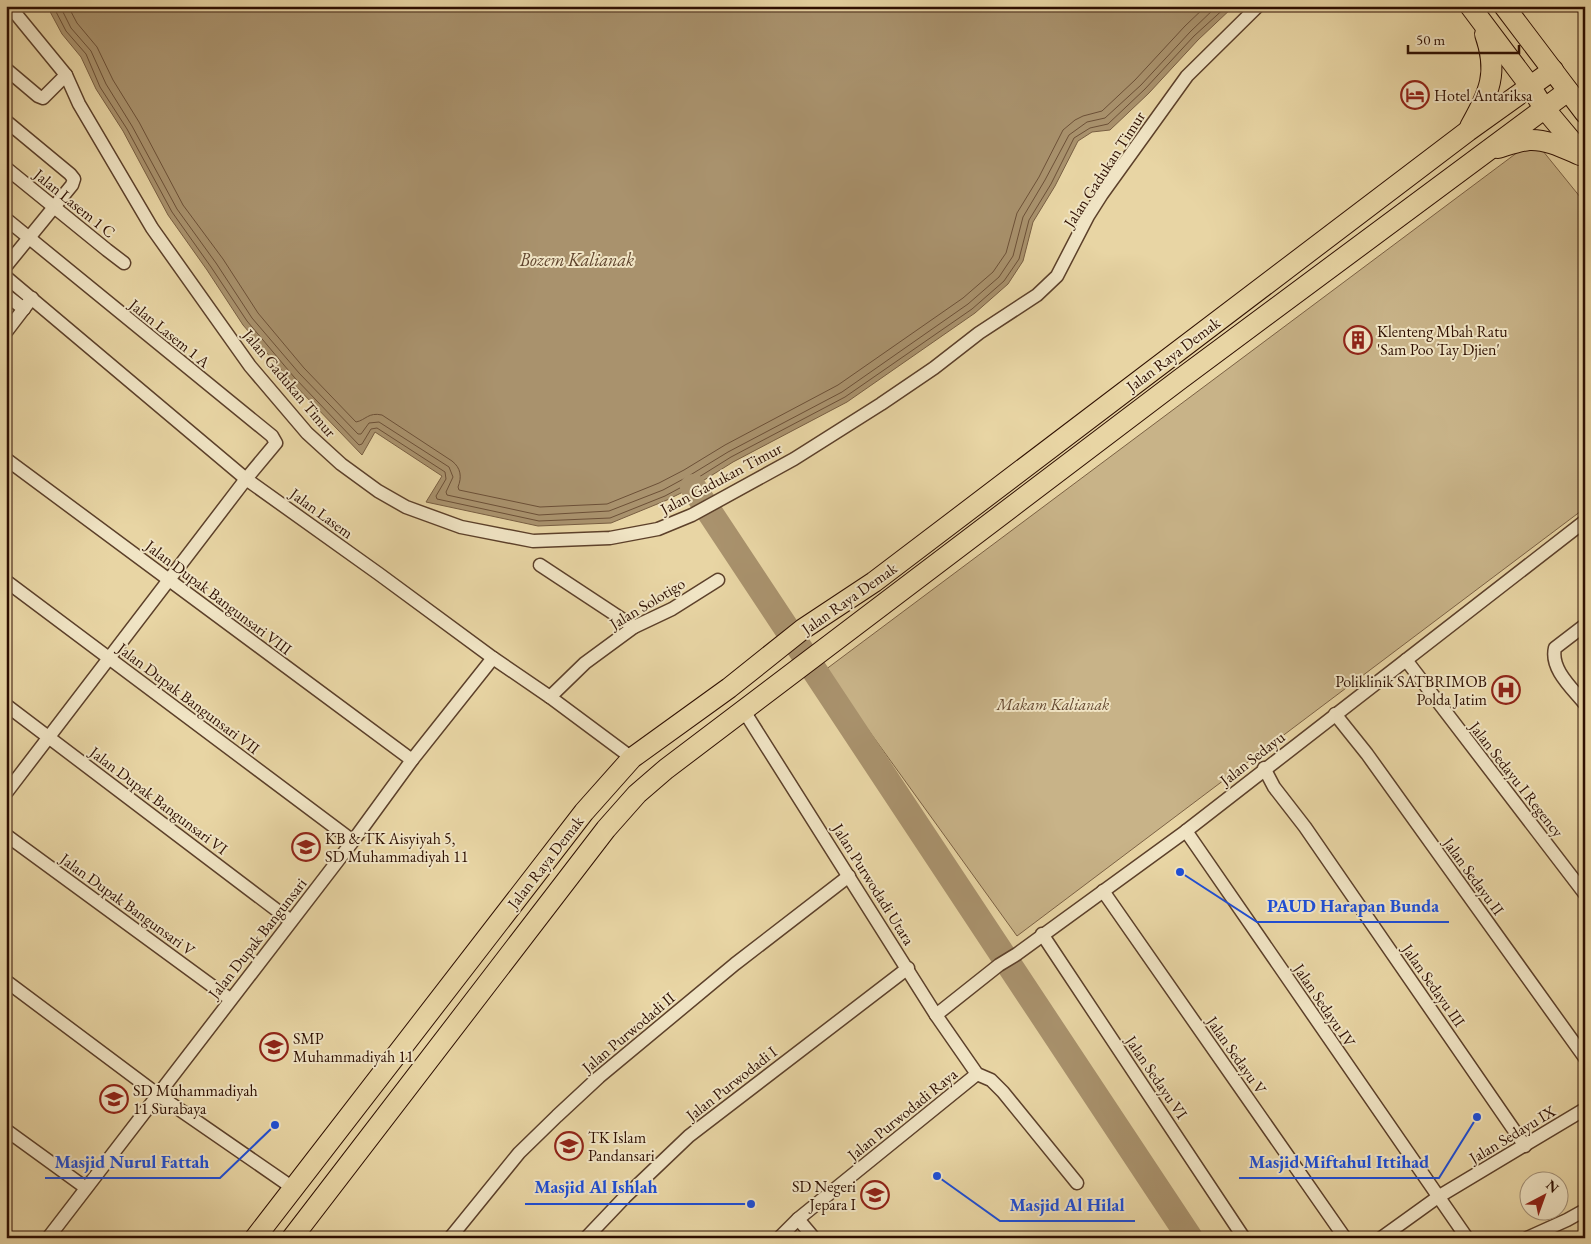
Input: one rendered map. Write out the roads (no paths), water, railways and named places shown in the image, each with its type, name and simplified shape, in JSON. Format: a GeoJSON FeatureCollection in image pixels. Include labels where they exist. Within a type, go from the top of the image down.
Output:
{"type":"FeatureCollection","features":[{"type":"Feature","properties":{"kind":"highway"},"geometry":{"type":"LineString","coordinates":[[1470,6],[1530,86],[1544,108],[1584,157]]}},
{"type":"Feature","properties":{"kind":"highway"},"geometry":{"type":"LineString","coordinates":[[1504,6],[1585,113]]}},
{"type":"Feature","properties":{"kind":"highway"},"geometry":{"type":"LineString","coordinates":[[1468,131],[1482,104],[1492,74],[1492,55],[1482,23]]}},
{"type":"Feature","properties":{"kind":"highway","name":"Jalan Raya Demak"},"geometry":{"type":"LineString","coordinates":[[255,1238],[584,812],[632,758],[729,688],[775,650],[903,560],[1468,131],[1553,70]]}},
{"type":"Feature","properties":{"kind":"highway","name":"Jalan Raya Demak"},"geometry":{"type":"LineString","coordinates":[[292,1238],[606,829],[637,794],[1172,386],[1568,91]]}},
{"type":"Feature","properties":{"kind":"highway"},"geometry":{"type":"LineString","coordinates":[[1486,151],[1528,140],[1537,140],[1560,146],[1584,157]]}},
{"type":"Feature","properties":{"kind":"highway"},"geometry":{"type":"LineString","coordinates":[[903,560],[906,572],[918,579]]}},
{"type":"Feature","properties":{"kind":"highway"},"geometry":{"type":"LineString","coordinates":[[886,572],[898,579],[900,592]]}},
{"type":"Feature","properties":{"kind":"street","name":"Jalan Gadukan Timur"},"geometry":{"type":"LineString","coordinates":[[16,14],[66,75],[80,104],[152,228],[250,366],[307,433],[341,464],[378,491],[406,507],[461,527],[533,541],[610,538],[658,529],[692,515],[794,459],[882,404],[1046,287],[1057,276],[1088,216],[1102,194],[1182,84],[1258,6]]}},
{"type":"Feature","properties":{"kind":"street"},"geometry":{"type":"LineString","coordinates":[[6,69],[43,98],[66,75]]}},
{"type":"Feature","properties":{"kind":"street"},"geometry":{"type":"LineString","coordinates":[[6,120],[74,179],[72,185],[6,266]]}},
{"type":"Feature","properties":{"kind":"street","name":"Jalan Lasem 1 C"},"geometry":{"type":"LineString","coordinates":[[6,168],[124,263]]}},
{"type":"Feature","properties":{"kind":"street","name":"Jalan Lasem 1 A"},"geometry":{"type":"LineString","coordinates":[[6,220],[272,436],[276,446],[246,479]]}},
{"type":"Feature","properties":{"kind":"street","name":"Jalan Lasem"},"geometry":{"type":"LineString","coordinates":[[6,277],[28,304],[246,479],[493,658],[550,696],[632,758]]}},
{"type":"Feature","properties":{"kind":"street"},"geometry":{"type":"LineString","coordinates":[[6,295],[28,304],[6,332]]}},
{"type":"Feature","properties":{"kind":"street","name":"Jalan Dupak Bangunsari VIII"},"geometry":{"type":"LineString","coordinates":[[6,459],[412,760]]}},
{"type":"Feature","properties":{"kind":"street"},"geometry":{"type":"LineString","coordinates":[[6,793],[246,479]]}},
{"type":"Feature","properties":{"kind":"street","name":"Jalan Sedayu"},"geometry":{"type":"LineString","coordinates":[[936,1015],[999,964],[1016,954],[1186,831],[1264,768],[1585,521]]}},
{"type":"Feature","properties":{"kind":"street"},"geometry":{"type":"LineString","coordinates":[[540,564],[634,627]]}},
{"type":"Feature","properties":{"kind":"street","name":"Jalan Solotigo"},"geometry":{"type":"LineString","coordinates":[[550,696],[584,663],[634,627],[672,609],[718,580]]}},
{"type":"Feature","properties":{"kind":"street","name":"Jalan Dupak Bangunsari VII"},"geometry":{"type":"LineString","coordinates":[[6,581],[353,841]]}},
{"type":"Feature","properties":{"kind":"street"},"geometry":{"type":"LineString","coordinates":[[1585,625],[1555,648],[1553,657],[1557,667],[1585,704]]}},
{"type":"Feature","properties":{"kind":"street","name":"Jalan Dupak Bangunsari"},"geometry":{"type":"LineString","coordinates":[[48,1238],[353,841],[412,760],[493,658]]}},
{"type":"Feature","properties":{"kind":"street","name":"Jalan Sedayu I Regency"},"geometry":{"type":"LineString","coordinates":[[1406,660],[1585,894]]}},
{"type":"Feature","properties":{"kind":"street","name":"Jalan Dupak Bangunsari VI"},"geometry":{"type":"LineString","coordinates":[[6,705],[291,921]]}},
{"type":"Feature","properties":{"kind":"street","name":"Jalan Purwodadi Utara"},"geometry":{"type":"LineString","coordinates":[[744,712],[908,968],[936,1015],[977,1074]]}},
{"type":"Feature","properties":{"kind":"street","name":"Jalan Sedayu II"},"geometry":{"type":"LineString","coordinates":[[1335,714],[1367,754],[1585,1058]]}},
{"type":"Feature","properties":{"kind":"street","name":"Jalan Sedayu III"},"geometry":{"type":"LineString","coordinates":[[1264,768],[1274,787],[1305,826],[1525,1146]]}},
{"type":"Feature","properties":{"kind":"street","name":"Jalan Sedayu IV"},"geometry":{"type":"LineString","coordinates":[[1186,831],[1467,1238]]}},
{"type":"Feature","properties":{"kind":"street","name":"Jalan Dupak Bangunsari V"},"geometry":{"type":"LineString","coordinates":[[6,835],[230,1000]]}},
{"type":"Feature","properties":{"kind":"street","name":"Jalan Purwodadi II"},"geometry":{"type":"LineString","coordinates":[[450,1238],[519,1154],[556,1116],[599,1077],[735,964],[849,876]]}},
{"type":"Feature","properties":{"kind":"street","name":"Jalan Sedayu V"},"geometry":{"type":"LineString","coordinates":[[1103,891],[1346,1238]]}},
{"type":"Feature","properties":{"kind":"street","name":"Jalan Sedayu VI"},"geometry":{"type":"LineString","coordinates":[[1042,934],[1244,1238]]}},
{"type":"Feature","properties":{"kind":"street","name":"Jalan Purwodadi I"},"geometry":{"type":"LineString","coordinates":[[586,1238],[625,1197],[689,1136],[908,968]]}},
{"type":"Feature","properties":{"kind":"street"},"geometry":{"type":"LineString","coordinates":[[6,981],[157,1094],[293,1188]]}},
{"type":"Feature","properties":{"kind":"street"},"geometry":{"type":"LineString","coordinates":[[977,1074],[991,1080],[1004,1092],[1077,1184]]}},
{"type":"Feature","properties":{"kind":"street","name":"Jalan Purwodadi Raya"},"geometry":{"type":"LineString","coordinates":[[779,1238],[798,1219],[977,1074]]}},
{"type":"Feature","properties":{"kind":"street","name":"Jalan Sedayu IX"},"geometry":{"type":"LineString","coordinates":[[1381,1238],[1438,1197],[1585,1109]]}},
{"type":"Feature","properties":{"kind":"street"},"geometry":{"type":"LineString","coordinates":[[6,1130],[86,1188]]}},
{"type":"Feature","properties":{"kind":"street"},"geometry":{"type":"LineString","coordinates":[[1527,1238],[1585,1210]]}},
{"type":"Feature","properties":{"kind":"street"},"geometry":{"type":"LineString","coordinates":[[798,1219],[814,1238]]}},
{"type":"Feature","properties":{"kind":"water","name":"Bozem Kalianak"},"geometry":{"type":"Polygon","coordinates":[[[47,6],[1234,6],[1110,130],[1092,132],[1078,141],[1055,186],[1033,222],[1023,261],[1008,284],[975,313],[847,402],[733,462],[693,487],[667,500],[611,523],[538,526],[426,502],[442,476],[375,432],[362,455],[290,380],[243,325],[168,215],[123,131],[96,89],[81,57],[62,34],[47,6]]]}},
{"type":"Feature","properties":{"kind":"waterway"},"geometry":{"type":"LineString","coordinates":[[693,487],[1190,1238]]}},
{"type":"Feature","properties":{"kind":"place","name":"Hotel Antariksa"},"geometry":{"type":"Point","coordinates":[1415,95]}},
{"type":"Feature","properties":{"kind":"place","name":"Klenteng Mbah Ratu 'Sam Poo Tay Djien'"},"geometry":{"type":"Point","coordinates":[1358,340]}},
{"type":"Feature","properties":{"kind":"place","name":"Poliklinik SATBRIMOB Polda Jatim"},"geometry":{"type":"Point","coordinates":[1506,690]}},
{"type":"Feature","properties":{"kind":"place","name":"KB & TK Aisyiyah 5, SD Muhammadiyah 11"},"geometry":{"type":"Point","coordinates":[306,847]}},
{"type":"Feature","properties":{"kind":"place","name":"PAUD Harapan Bunda"},"geometry":{"type":"Point","coordinates":[1180,872]}},
{"type":"Feature","properties":{"kind":"place","name":"SMP Muhammadiyah 11"},"geometry":{"type":"Point","coordinates":[274,1047]}},
{"type":"Feature","properties":{"kind":"place","name":"SD Muhammadiyah 11 Surabaya"},"geometry":{"type":"Point","coordinates":[114,1099]}},
{"type":"Feature","properties":{"kind":"place","name":"Masjid Miftahul Ittihad"},"geometry":{"type":"Point","coordinates":[1477,1117]}},
{"type":"Feature","properties":{"kind":"place","name":"Masjid Nurul Fattah"},"geometry":{"type":"Point","coordinates":[275,1125]}},
{"type":"Feature","properties":{"kind":"place","name":"TK Islam Pandansari"},"geometry":{"type":"Point","coordinates":[569,1146]}},
{"type":"Feature","properties":{"kind":"place","name":"Masjid Al Hilal"},"geometry":{"type":"Point","coordinates":[937,1176]}},
{"type":"Feature","properties":{"kind":"place","name":"SD Negeri Jepara I"},"geometry":{"type":"Point","coordinates":[875,1195]}},
{"type":"Feature","properties":{"kind":"place","name":"Masjid Al Ishlah"},"geometry":{"type":"Point","coordinates":[751,1204]}},
{"type":"Feature","properties":{"kind":"park label","name":"Makam Kalianak"},"geometry":{"type":"Point","coordinates":[1053,704]}}]}
